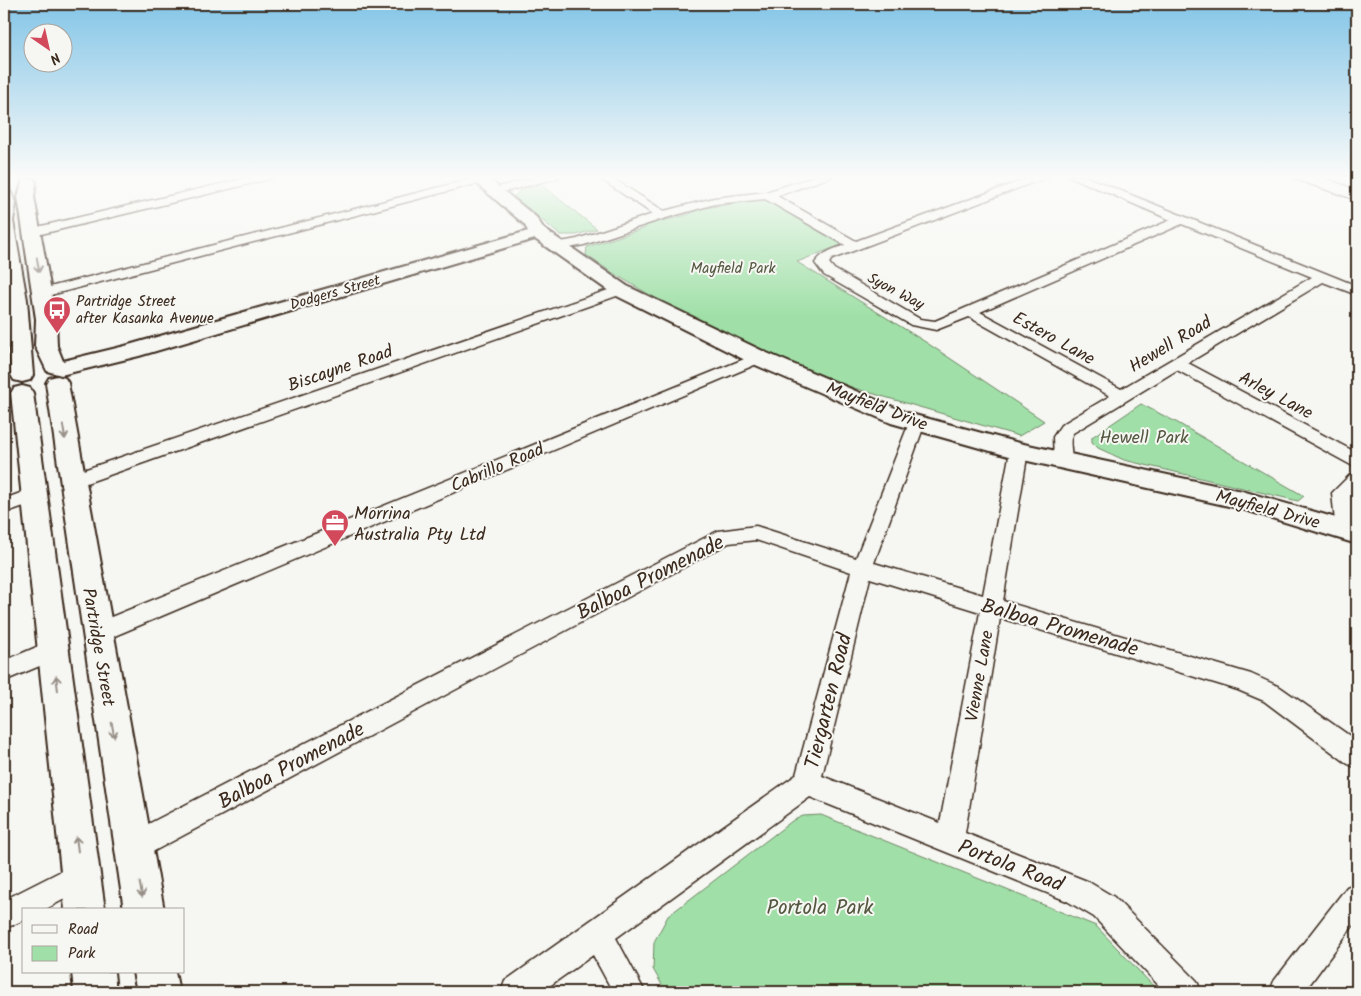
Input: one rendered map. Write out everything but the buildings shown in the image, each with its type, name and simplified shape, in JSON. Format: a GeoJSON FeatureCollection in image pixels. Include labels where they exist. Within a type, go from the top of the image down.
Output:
{"type":"FeatureCollection","features":[{"type":"Feature","properties":{"kind":"main road"},"geometry":{"type":"LineString","coordinates":[[5,222],[14,386],[34,496],[85,908]]}},
{"type":"Feature","properties":{"kind":"main road","name":"Partridge Street"},"geometry":{"type":"LineString","coordinates":[[31,222],[43,293],[46,319],[46,346],[58,374],[72,481],[96,633],[144,908]]}},
{"type":"Feature","properties":{"kind":"main road","name":"Mayfield Drive"},"geometry":{"type":"LineString","coordinates":[[530,222],[538,233],[620,290],[759,358],[899,418],[1019,451],[1242,500],[1351,532]]}},
{"type":"Feature","properties":{"kind":"main road","name":"Dodgers Street"},"geometry":{"type":"LineString","coordinates":[[14,386],[43,390],[58,374],[538,233]]}},
{"type":"Feature","properties":{"kind":"main road"},"geometry":{"type":"LineString","coordinates":[[93,974],[96,992]]}},
{"type":"Feature","properties":{"kind":"main road"},"geometry":{"type":"LineString","coordinates":[[154,974],[158,992]]}},
{"type":"Feature","properties":{"kind":"street"},"geometry":{"type":"LineString","coordinates":[[33,232],[73,222]]}},
{"type":"Feature","properties":{"kind":"street"},"geometry":{"type":"LineString","coordinates":[[43,293],[323,222]]}},
{"type":"Feature","properties":{"kind":"street"},"geometry":{"type":"LineString","coordinates":[[559,246],[580,242],[639,222]]}},
{"type":"Feature","properties":{"kind":"street"},"geometry":{"type":"LineString","coordinates":[[814,222],[854,246]]}},
{"type":"Feature","properties":{"kind":"street","name":"Syon Way"},"geometry":{"type":"LineString","coordinates":[[918,222],[827,256],[822,263],[829,272],[916,322],[936,326],[1175,222]]}},
{"type":"Feature","properties":{"kind":"street"},"geometry":{"type":"LineString","coordinates":[[1187,222],[1357,291]]}},
{"type":"Feature","properties":{"kind":"street","name":"Hewell Road"},"geometry":{"type":"LineString","coordinates":[[1063,461],[1062,437],[1067,429],[1322,277]]}},
{"type":"Feature","properties":{"kind":"street","name":"Biscayne Road"},"geometry":{"type":"LineString","coordinates":[[72,481],[620,290]]}},
{"type":"Feature","properties":{"kind":"street","name":"Estero Lane"},"geometry":{"type":"LineString","coordinates":[[970,312],[1121,396]]}},
{"type":"Feature","properties":{"kind":"street","name":"Cabrillo Road"},"geometry":{"type":"LineString","coordinates":[[96,633],[759,358]]}},
{"type":"Feature","properties":{"kind":"street","name":"Arley Lane"},"geometry":{"type":"LineString","coordinates":[[1176,363],[1357,461]]}},
{"type":"Feature","properties":{"kind":"street","name":"Tiergarten Road"},"geometry":{"type":"LineString","coordinates":[[516,992],[807,783],[862,568],[917,423]]}},
{"type":"Feature","properties":{"kind":"street","name":"Vienne Lane"},"geometry":{"type":"LineString","coordinates":[[950,842],[1019,451]]}},
{"type":"Feature","properties":{"kind":"street"},"geometry":{"type":"LineString","coordinates":[[1351,532],[1341,493],[1357,479]]}},
{"type":"Feature","properties":{"kind":"street"},"geometry":{"type":"LineString","coordinates":[[4,506],[34,496]]}},
{"type":"Feature","properties":{"kind":"street","name":"Balboa Promenade"},"geometry":{"type":"LineString","coordinates":[[133,847],[725,536],[756,533],[862,568],[1243,681],[1272,694],[1357,756]]}},
{"type":"Feature","properties":{"kind":"street"},"geometry":{"type":"LineString","coordinates":[[4,671],[53,650]]}},
{"type":"Feature","properties":{"kind":"street","name":"Portola Road"},"geometry":{"type":"LineString","coordinates":[[807,783],[950,842],[1077,891],[1104,907],[1186,992]]}},
{"type":"Feature","properties":{"kind":"street"},"geometry":{"type":"LineString","coordinates":[[4,915],[81,875]]}},
{"type":"Feature","properties":{"kind":"street"},"geometry":{"type":"LineString","coordinates":[[1286,992],[1357,897]]}},
{"type":"Feature","properties":{"kind":"street"},"geometry":{"type":"LineString","coordinates":[[598,934],[630,992]]}},
{"type":"Feature","properties":{"kind":"green space"},"geometry":{"type":"Polygon","coordinates":[[[545,222],[589,222],[597,229],[576,235],[560,235],[545,222]]]}},
{"type":"Feature","properties":{"kind":"green space","name":"Mayfield Park"},"geometry":{"type":"Polygon","coordinates":[[[656,222],[806,222],[843,244],[797,262],[927,343],[1044,421],[1019,436],[854,388],[723,333],[655,298],[586,255],[587,247],[645,228],[646,225],[656,222]]]}},
{"type":"Feature","properties":{"kind":"green space","name":"Hewell Park"},"geometry":{"type":"Polygon","coordinates":[[[1141,404],[1176,422],[1304,496],[1298,501],[1124,460],[1098,448],[1092,442],[1092,437],[1141,404]]]}},
{"type":"Feature","properties":{"kind":"green space","name":"Portola Park"},"geometry":{"type":"Polygon","coordinates":[[[821,815],[1096,926],[1159,992],[666,992],[653,969],[654,942],[668,916],[792,821],[803,816],[821,815]]]}},
{"type":"Feature","properties":{"kind":"place","name":"Partridge Street after Kasanka Avenue"},"geometry":{"type":"Point","coordinates":[57,334]}},
{"type":"Feature","properties":{"kind":"place","name":"Morrina Australia Pty Ltd"},"geometry":{"type":"Point","coordinates":[335,547]}}]}
